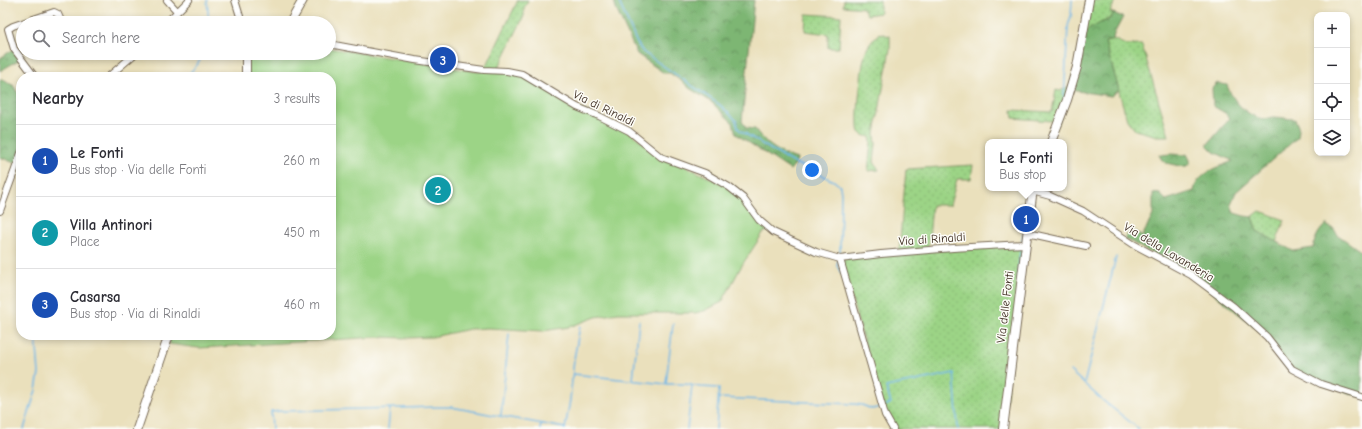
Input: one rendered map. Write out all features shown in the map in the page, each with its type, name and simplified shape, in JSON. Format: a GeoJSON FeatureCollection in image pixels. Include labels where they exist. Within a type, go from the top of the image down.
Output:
{"type":"FeatureCollection","features":[{"type":"Feature","properties":{"kind":"street"},"geometry":{"type":"LineString","coordinates":[[167,0],[177,11]]}},
{"type":"Feature","properties":{"kind":"street"},"geometry":{"type":"LineString","coordinates":[[172,16],[189,0]]}},
{"type":"Feature","properties":{"kind":"street"},"geometry":{"type":"LineString","coordinates":[[235,0],[240,16]]}},
{"type":"Feature","properties":{"kind":"street"},"geometry":{"type":"LineString","coordinates":[[294,16],[304,0]]}},
{"type":"Feature","properties":{"kind":"street"},"geometry":{"type":"LineString","coordinates":[[1052,139],[1067,100],[1077,67],[1089,0]]}},
{"type":"Feature","properties":{"kind":"street"},"geometry":{"type":"LineString","coordinates":[[42,16],[54,12],[59,16]]}},
{"type":"Feature","properties":{"kind":"street"},"geometry":{"type":"LineString","coordinates":[[16,25],[8,29],[16,51]]}},
{"type":"Feature","properties":{"kind":"street","name":"Via di Rinaldi"},"geometry":{"type":"LineString","coordinates":[[336,45],[429,62],[522,74],[577,107],[629,131],[661,157],[705,173],[729,187],[743,198],[758,220],[773,232],[816,252],[840,259],[953,248],[1025,244]]}},
{"type":"Feature","properties":{"kind":"street"},"geometry":{"type":"LineString","coordinates":[[23,60],[31,72]]}},
{"type":"Feature","properties":{"kind":"street"},"geometry":{"type":"LineString","coordinates":[[115,72],[129,60]]}},
{"type":"Feature","properties":{"kind":"street"},"geometry":{"type":"LineString","coordinates":[[246,60],[246,72]]}},
{"type":"Feature","properties":{"kind":"street"},"geometry":{"type":"LineString","coordinates":[[0,211],[16,167]]}},
{"type":"Feature","properties":{"kind":"street","name":"Via delle Fonti"},"geometry":{"type":"LineString","coordinates":[[1003,429],[1032,191]]}},
{"type":"Feature","properties":{"kind":"street","name":"Via della Lavanderia"},"geometry":{"type":"LineString","coordinates":[[1037,191],[1083,211],[1133,244],[1191,275],[1234,307],[1267,337],[1292,369],[1321,384],[1362,396]]}},
{"type":"Feature","properties":{"kind":"street"},"geometry":{"type":"LineString","coordinates":[[1026,233],[1086,246]]}},
{"type":"Feature","properties":{"kind":"street"},"geometry":{"type":"LineString","coordinates":[[840,259],[885,415],[893,429]]}},
{"type":"Feature","properties":{"kind":"street"},"geometry":{"type":"LineString","coordinates":[[137,429],[167,340]]}},
{"type":"Feature","properties":{"kind":"green space"},"geometry":{"type":"Polygon","coordinates":[[[518,0],[528,0],[524,8],[524,16],[497,71],[482,70],[488,63],[518,0]]]}},
{"type":"Feature","properties":{"kind":"green space"},"geometry":{"type":"Polygon","coordinates":[[[614,0],[754,0],[742,121],[746,128],[755,129],[764,140],[774,148],[797,159],[795,165],[790,170],[736,134],[733,123],[710,101],[689,88],[670,73],[664,73],[637,54],[616,9],[614,0]]]}},
{"type":"Feature","properties":{"kind":"green space"},"geometry":{"type":"Polygon","coordinates":[[[844,0],[880,0],[880,13],[867,15],[863,8],[843,6],[844,0]]]}},
{"type":"Feature","properties":{"kind":"green space"},"geometry":{"type":"Polygon","coordinates":[[[1089,0],[1116,0],[1110,12],[1113,13],[1112,17],[1082,34],[1089,0]]]}},
{"type":"Feature","properties":{"kind":"green space"},"geometry":{"type":"Polygon","coordinates":[[[1113,13],[1123,17],[1113,39],[1105,42],[1119,90],[1111,96],[1070,90],[1082,34],[1108,20],[1112,17],[1113,13]]]}},
{"type":"Feature","properties":{"kind":"green space"},"geometry":{"type":"Polygon","coordinates":[[[806,14],[841,16],[839,48],[828,48],[828,34],[805,31],[806,14]]]}},
{"type":"Feature","properties":{"kind":"green space"},"geometry":{"type":"Polygon","coordinates":[[[879,33],[890,36],[890,49],[875,134],[876,144],[874,162],[879,170],[868,171],[871,142],[870,137],[859,132],[858,105],[864,56],[868,46],[879,33]]]}},
{"type":"Feature","properties":{"kind":"green space"},"geometry":{"type":"Polygon","coordinates":[[[1113,39],[1126,45],[1142,45],[1169,136],[1157,136],[1135,130],[1127,120],[1105,42],[1113,39]]]}},
{"type":"Feature","properties":{"kind":"green space"},"geometry":{"type":"Polygon","coordinates":[[[14,49],[16,51],[16,60],[19,60],[0,71],[0,58],[14,49]]]}},
{"type":"Feature","properties":{"kind":"green space"},"geometry":{"type":"Polygon","coordinates":[[[336,49],[478,72],[482,70],[522,74],[577,107],[629,131],[653,151],[729,187],[770,230],[763,233],[742,265],[722,302],[704,311],[695,313],[618,313],[596,317],[569,327],[543,331],[488,328],[470,329],[432,337],[379,337],[336,340],[336,72],[246,72],[246,60],[336,60],[336,49]]]}},
{"type":"Feature","properties":{"kind":"green space"},"geometry":{"type":"Polygon","coordinates":[[[0,79],[13,85],[16,90],[16,164],[0,157],[0,79]]]}},
{"type":"Feature","properties":{"kind":"green space"},"geometry":{"type":"Polygon","coordinates":[[[1217,83],[1227,85],[1236,102],[1252,115],[1264,119],[1273,117],[1295,119],[1299,129],[1298,137],[1236,192],[1231,204],[1234,213],[1252,217],[1257,231],[1293,251],[1313,248],[1317,235],[1327,224],[1327,226],[1333,228],[1338,235],[1362,252],[1362,397],[1321,384],[1292,369],[1267,337],[1191,275],[1124,238],[1133,229],[1142,237],[1153,215],[1153,193],[1160,194],[1166,200],[1194,191],[1199,180],[1204,175],[1215,168],[1233,161],[1214,152],[1207,145],[1230,118],[1225,113],[1213,106],[1212,88],[1217,83]]]}},
{"type":"Feature","properties":{"kind":"green space"},"geometry":{"type":"Polygon","coordinates":[[[1072,85],[1058,125],[1051,121],[1013,118],[1012,110],[1052,112],[1056,90],[1060,91],[1072,85]]]}},
{"type":"Feature","properties":{"kind":"green space"},"geometry":{"type":"Polygon","coordinates":[[[1187,154],[1190,164],[1184,167],[1166,163],[1159,155],[1187,154]]]}},
{"type":"Feature","properties":{"kind":"green space"},"geometry":{"type":"Polygon","coordinates":[[[973,165],[971,179],[957,179],[950,205],[932,205],[928,250],[1025,244],[1003,429],[893,429],[885,415],[840,259],[899,252],[906,169],[973,165]]]}},
{"type":"Feature","properties":{"kind":"green space"},"geometry":{"type":"Polygon","coordinates":[[[1260,211],[1285,220],[1276,242],[1257,231],[1252,217],[1260,211]]]}},
{"type":"Feature","properties":{"kind":"green space"},"geometry":{"type":"Polygon","coordinates":[[[170,340],[330,340],[199,348],[170,344],[170,340]]]}},
{"type":"Feature","properties":{"kind":"waterway"},"geometry":{"type":"LineString","coordinates":[[207,0],[208,16]]}},
{"type":"Feature","properties":{"kind":"waterway"},"geometry":{"type":"LineString","coordinates":[[618,0],[637,43],[643,52],[720,105],[736,120],[738,128],[741,131],[788,160],[834,181],[840,186],[840,256]]}},
{"type":"Feature","properties":{"kind":"waterway"},"geometry":{"type":"LineString","coordinates":[[1064,98],[1068,26],[1071,16],[1072,0]]}},
{"type":"Feature","properties":{"kind":"waterway"},"geometry":{"type":"LineString","coordinates":[[191,72],[200,60]]}},
{"type":"Feature","properties":{"kind":"waterway"},"geometry":{"type":"LineString","coordinates":[[1022,242],[1023,234]]}},
{"type":"Feature","properties":{"kind":"waterway"},"geometry":{"type":"LineString","coordinates":[[1017,281],[1021,245]]}},
{"type":"Feature","properties":{"kind":"waterway"},"geometry":{"type":"LineString","coordinates":[[1084,384],[1116,257]]}},
{"type":"Feature","properties":{"kind":"waterway"},"geometry":{"type":"LineString","coordinates":[[838,260],[837,266],[841,273]]}},
{"type":"Feature","properties":{"kind":"waterway"},"geometry":{"type":"LineString","coordinates":[[633,380],[639,321]]}},
{"type":"Feature","properties":{"kind":"waterway"},"geometry":{"type":"LineString","coordinates":[[666,383],[673,324]]}},
{"type":"Feature","properties":{"kind":"waterway"},"geometry":{"type":"LineString","coordinates":[[565,429],[580,326]]}},
{"type":"Feature","properties":{"kind":"waterway"},"geometry":{"type":"LineString","coordinates":[[501,415],[509,334]]}},
{"type":"Feature","properties":{"kind":"waterway"},"geometry":{"type":"LineString","coordinates":[[24,429],[36,390],[39,373],[36,340]]}},
{"type":"Feature","properties":{"kind":"waterway"},"geometry":{"type":"LineString","coordinates":[[1070,371],[1101,399],[1139,429]]}},
{"type":"Feature","properties":{"kind":"waterway"},"geometry":{"type":"LineString","coordinates":[[885,406],[891,403],[886,387],[954,373],[958,429]]}},
{"type":"Feature","properties":{"kind":"waterway"},"geometry":{"type":"LineString","coordinates":[[573,374],[719,388],[716,429]]}},
{"type":"Feature","properties":{"kind":"waterway"},"geometry":{"type":"LineString","coordinates":[[687,429],[692,386]]}},
{"type":"Feature","properties":{"kind":"waterway"},"geometry":{"type":"LineString","coordinates":[[719,398],[855,404],[872,409],[881,407]]}},
{"type":"Feature","properties":{"kind":"waterway"},"geometry":{"type":"LineString","coordinates":[[272,429],[271,412],[437,407],[451,407],[565,428]]}},
{"type":"Feature","properties":{"kind":"waterway"},"geometry":{"type":"LineString","coordinates":[[388,429],[390,408]]}},
{"type":"Feature","properties":{"kind":"waterway"},"geometry":{"type":"LineString","coordinates":[[540,429],[541,424]]}},
{"type":"Feature","properties":{"kind":"place","name":"Casarsa"},"geometry":{"type":"Point","coordinates":[443,60]}},
{"type":"Feature","properties":{"kind":"place","name":"Villa Antinori"},"geometry":{"type":"Point","coordinates":[438,190]}},
{"type":"Feature","properties":{"kind":"place","name":"Le Fonti"},"geometry":{"type":"Point","coordinates":[1026,219]}}]}
